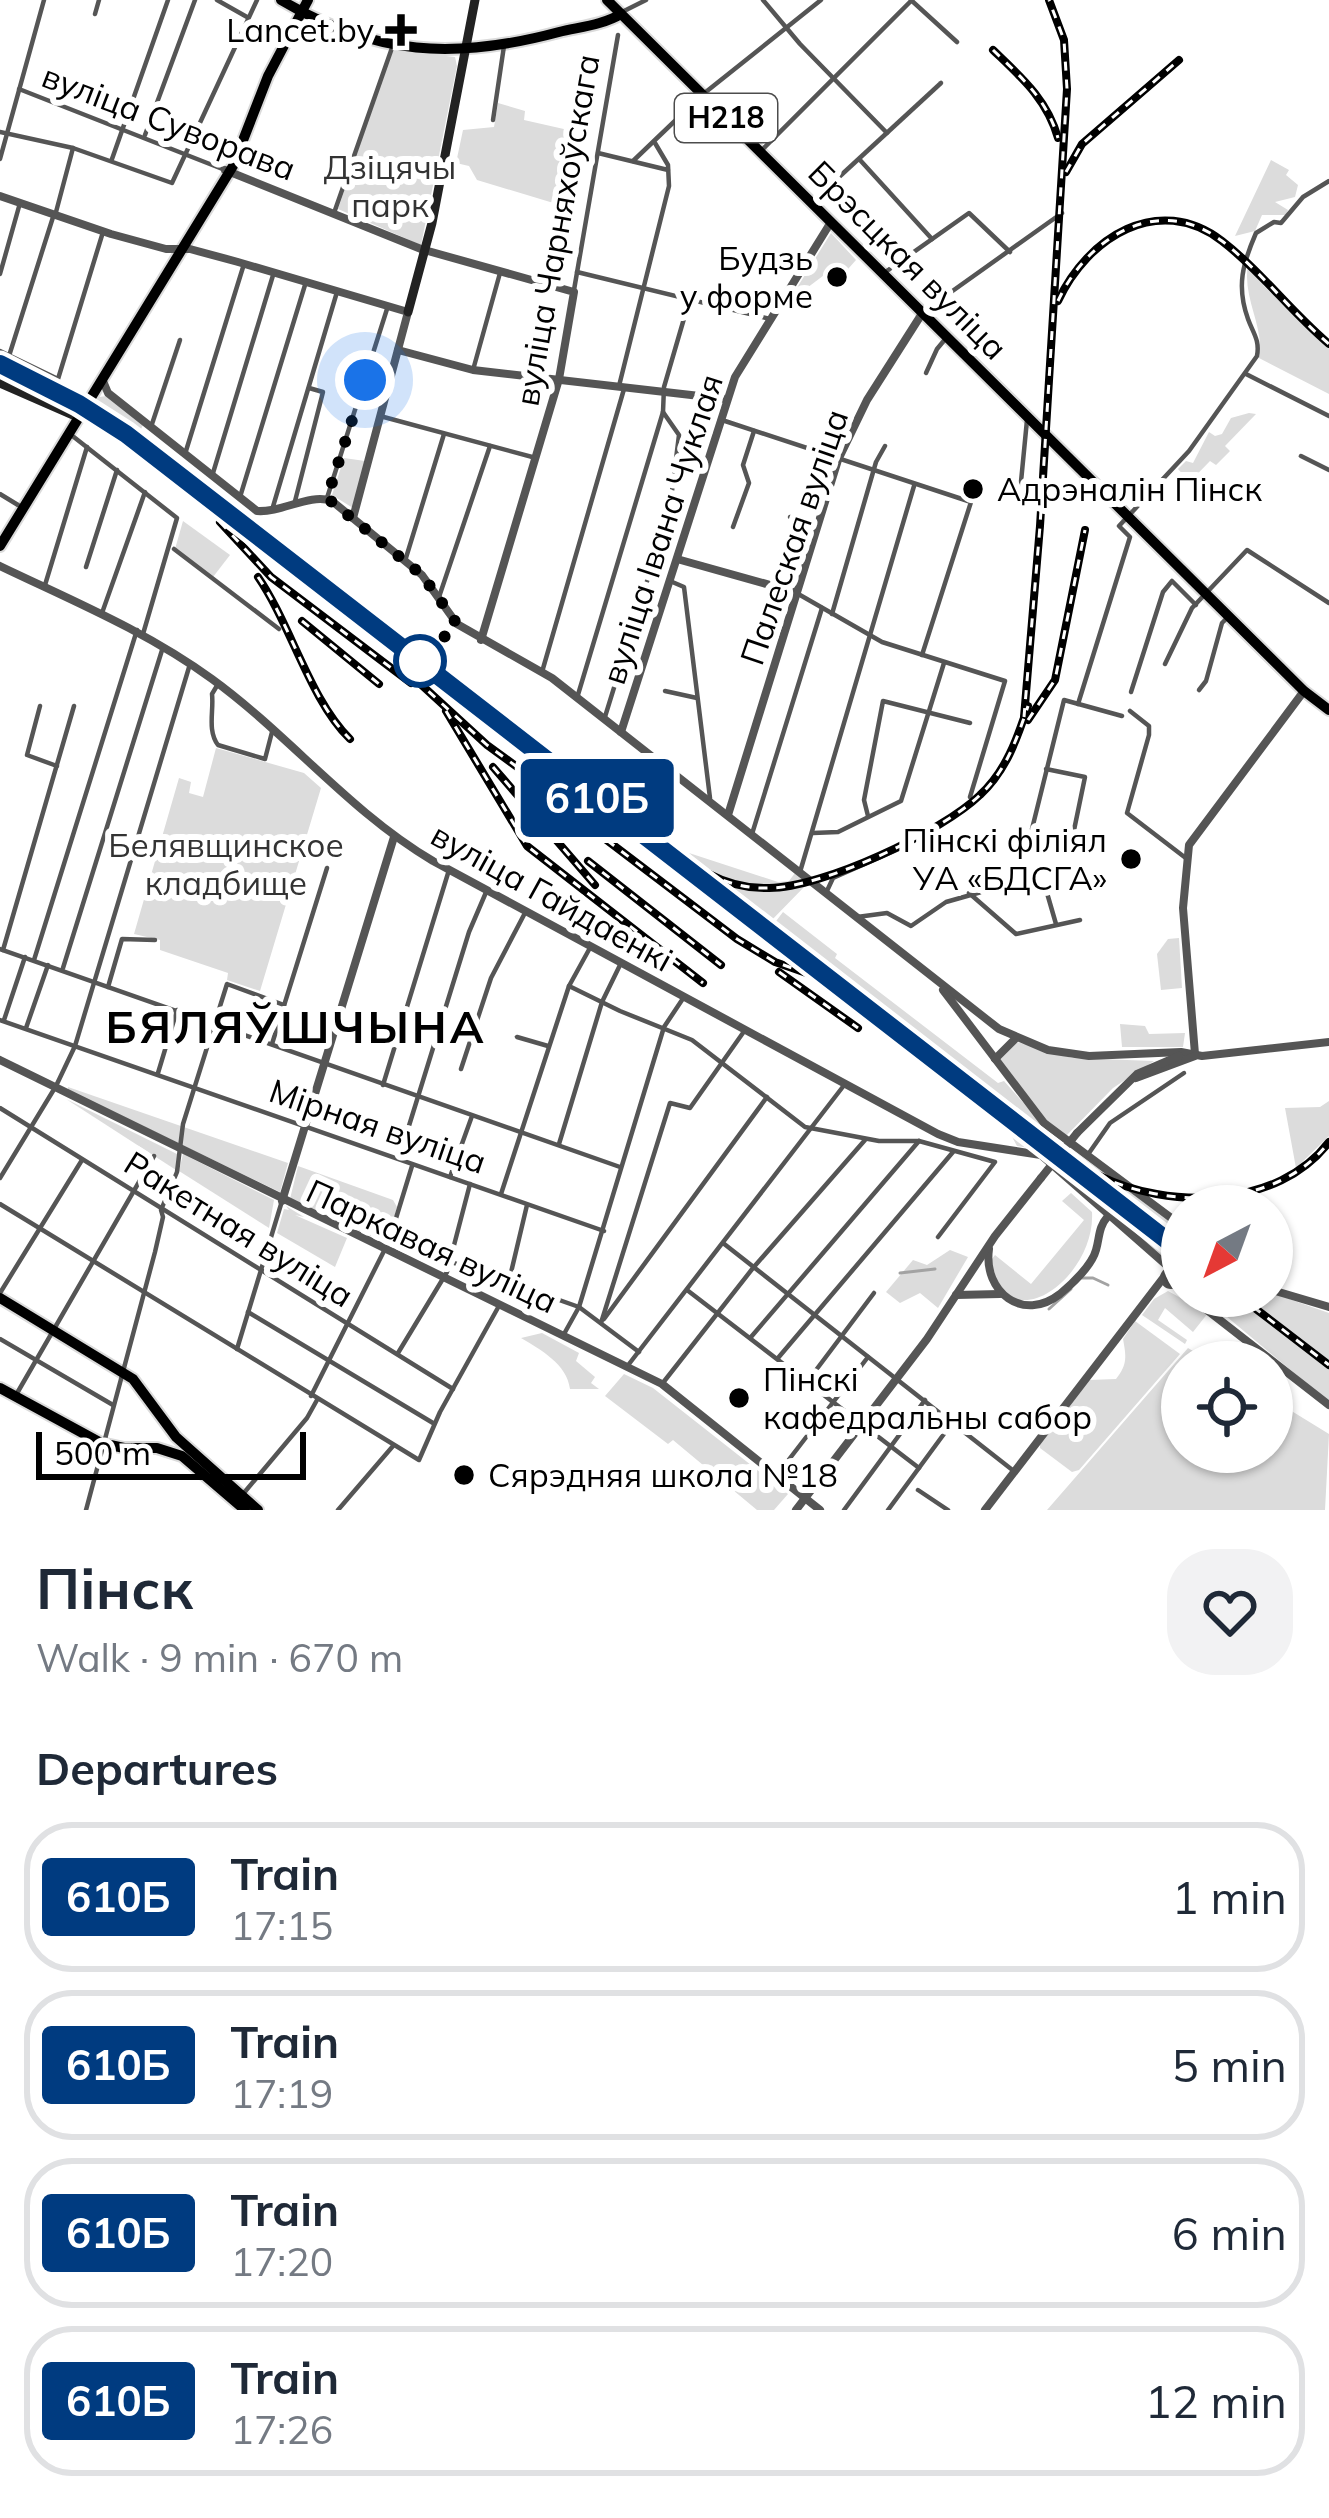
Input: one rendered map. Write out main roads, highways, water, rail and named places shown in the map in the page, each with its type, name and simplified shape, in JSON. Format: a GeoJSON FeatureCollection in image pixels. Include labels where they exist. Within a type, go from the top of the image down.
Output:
{"type":"FeatureCollection","features":[{"type":"Feature","properties":{"kind":"main road"},"geometry":{"type":"LineString","coordinates":[[281,0],[393,45],[465,51],[504,46],[621,14]]}},
{"type":"Feature","properties":{"kind":"main road"},"geometry":{"type":"LineString","coordinates":[[408,312],[425,251],[475,0]]}},
{"type":"Feature","properties":{"kind":"main road","name":"Брэсцкая вуліца"},"geometry":{"type":"LineString","coordinates":[[608,0],[1304,691],[1329,710]]}},
{"type":"Feature","properties":{"kind":"main road"},"geometry":{"type":"LineString","coordinates":[[0,535],[227,171],[265,68],[303,6]]}},
{"type":"Feature","properties":{"kind":"main road"},"geometry":{"type":"LineString","coordinates":[[0,546],[104,379],[141,309]]}},
{"type":"Feature","properties":{"kind":"main road"},"geometry":{"type":"LineString","coordinates":[[0,383],[75,416]]}},
{"type":"Feature","properties":{"kind":"main road","name":"Брэсцкая вуліца"},"geometry":{"type":"LineString","coordinates":[[1017,406],[1084,473]]}},
{"type":"Feature","properties":{"kind":"main road"},"geometry":{"type":"LineString","coordinates":[[0,1295],[145,1390],[176,1438],[245,1510]]}},
{"type":"Feature","properties":{"kind":"main road"},"geometry":{"type":"LineString","coordinates":[[0,1388],[101,1443],[166,1450],[197,1463]]}},
{"type":"Feature","properties":{"kind":"main road"},"geometry":{"type":"LineString","coordinates":[[166,1450],[175,1446],[176,1438]]}},
{"type":"Feature","properties":{"kind":"main road"},"geometry":{"type":"LineString","coordinates":[[220,1482],[258,1510]]}},
{"type":"Feature","properties":{"kind":"waterway"},"geometry":{"type":"LineString","coordinates":[[988,892],[1032,883]]}},
{"type":"Feature","properties":{"kind":"waterway"},"geometry":{"type":"LineString","coordinates":[[900,1273],[935,1269]]}},
{"type":"Feature","properties":{"kind":"waterway"},"geometry":{"type":"LineString","coordinates":[[1082,1278],[1108,1285]]}},
{"type":"Feature","properties":{"kind":"waterway"},"geometry":{"type":"LineString","coordinates":[[1049,1309],[1071,1289]]}},
{"type":"Feature","properties":{"kind":"railway"},"geometry":{"type":"LineString","coordinates":[[1024,717],[1067,89],[1064,40],[1049,0]]}},
{"type":"Feature","properties":{"kind":"railway"},"geometry":{"type":"LineString","coordinates":[[993,50],[1040,100],[1058,138]]}},
{"type":"Feature","properties":{"kind":"railway"},"geometry":{"type":"LineString","coordinates":[[1066,172],[1082,144],[1179,60]]}},
{"type":"Feature","properties":{"kind":"railway"},"geometry":{"type":"LineString","coordinates":[[1058,301],[1071,278],[1106,241],[1150,222],[1173,221],[1198,227],[1222,241],[1329,344]]}},
{"type":"Feature","properties":{"kind":"railway"},"geometry":{"type":"LineString","coordinates":[[0,363],[136,441],[1161,1236]]}},
{"type":"Feature","properties":{"kind":"railway"},"geometry":{"type":"LineString","coordinates":[[220,522],[271,577],[411,683]]}},
{"type":"Feature","properties":{"kind":"railway"},"geometry":{"type":"LineString","coordinates":[[1028,720],[1055,680],[1085,530]]}},
{"type":"Feature","properties":{"kind":"railway"},"geometry":{"type":"LineString","coordinates":[[258,577],[323,704],[350,739]]}},
{"type":"Feature","properties":{"kind":"railway"},"geometry":{"type":"LineString","coordinates":[[302,621],[379,684]]}},
{"type":"Feature","properties":{"kind":"railway"},"geometry":{"type":"LineString","coordinates":[[402,667],[487,745],[535,780]]}},
{"type":"Feature","properties":{"kind":"railway"},"geometry":{"type":"LineString","coordinates":[[707,873],[745,886],[792,886],[911,841],[962,810],[989,786],[1010,754],[1028,706]]}},
{"type":"Feature","properties":{"kind":"railway"},"geometry":{"type":"LineString","coordinates":[[446,711],[527,846],[703,983]]}},
{"type":"Feature","properties":{"kind":"railway"},"geometry":{"type":"LineString","coordinates":[[493,767],[595,885]]}},
{"type":"Feature","properties":{"kind":"railway"},"geometry":{"type":"LineString","coordinates":[[521,775],[737,939],[775,962],[812,975]]}},
{"type":"Feature","properties":{"kind":"railway"},"geometry":{"type":"LineString","coordinates":[[588,861],[721,965]]}},
{"type":"Feature","properties":{"kind":"railway"},"geometry":{"type":"LineString","coordinates":[[779,972],[858,1028]]}},
{"type":"Feature","properties":{"kind":"railway"},"geometry":{"type":"LineString","coordinates":[[1098,1175],[1156,1194],[1221,1197],[1281,1180],[1329,1142]]}},
{"type":"Feature","properties":{"kind":"railway"},"geometry":{"type":"LineString","coordinates":[[1266,1317],[1329,1365]]}},
{"type":"Feature","properties":{"kind":"train","name":"610Б"},"geometry":{"type":"LineString","coordinates":[[0,364],[126,434],[1161,1236]]}},
{"type":"Feature","properties":{"kind":"place","name":"Lancet.by"},"geometry":{"type":"Point","coordinates":[401,30]}},
{"type":"Feature","properties":{"kind":"place","name":"Будзь у форме"},"geometry":{"type":"Point","coordinates":[837,277]}},
{"type":"Feature","properties":{"kind":"place","name":"Адрэналін Пінск"},"geometry":{"type":"Point","coordinates":[973,489]}},
{"type":"Feature","properties":{"kind":"place","name":"Пінскі філіял УА «БДСГА»"},"geometry":{"type":"Point","coordinates":[1131,859]}},
{"type":"Feature","properties":{"kind":"place","name":"Пінскі кафедральны сабор"},"geometry":{"type":"Point","coordinates":[739,1398]}},
{"type":"Feature","properties":{"kind":"place","name":"Сярэдняя школа №18"},"geometry":{"type":"Point","coordinates":[464,1475]}},
{"type":"Feature","properties":{"kind":"district","name":"БЯЛЯЎШЧЫНА"},"geometry":{"type":"Point","coordinates":[296,1027]}},
{"type":"Feature","properties":{"kind":"park label","name":"Дзіцячы парк"},"geometry":{"type":"Point","coordinates":[390,186]}},
{"type":"Feature","properties":{"kind":"park label","name":"Белявщинское кладбище"},"geometry":{"type":"Point","coordinates":[226,864]}}]}
